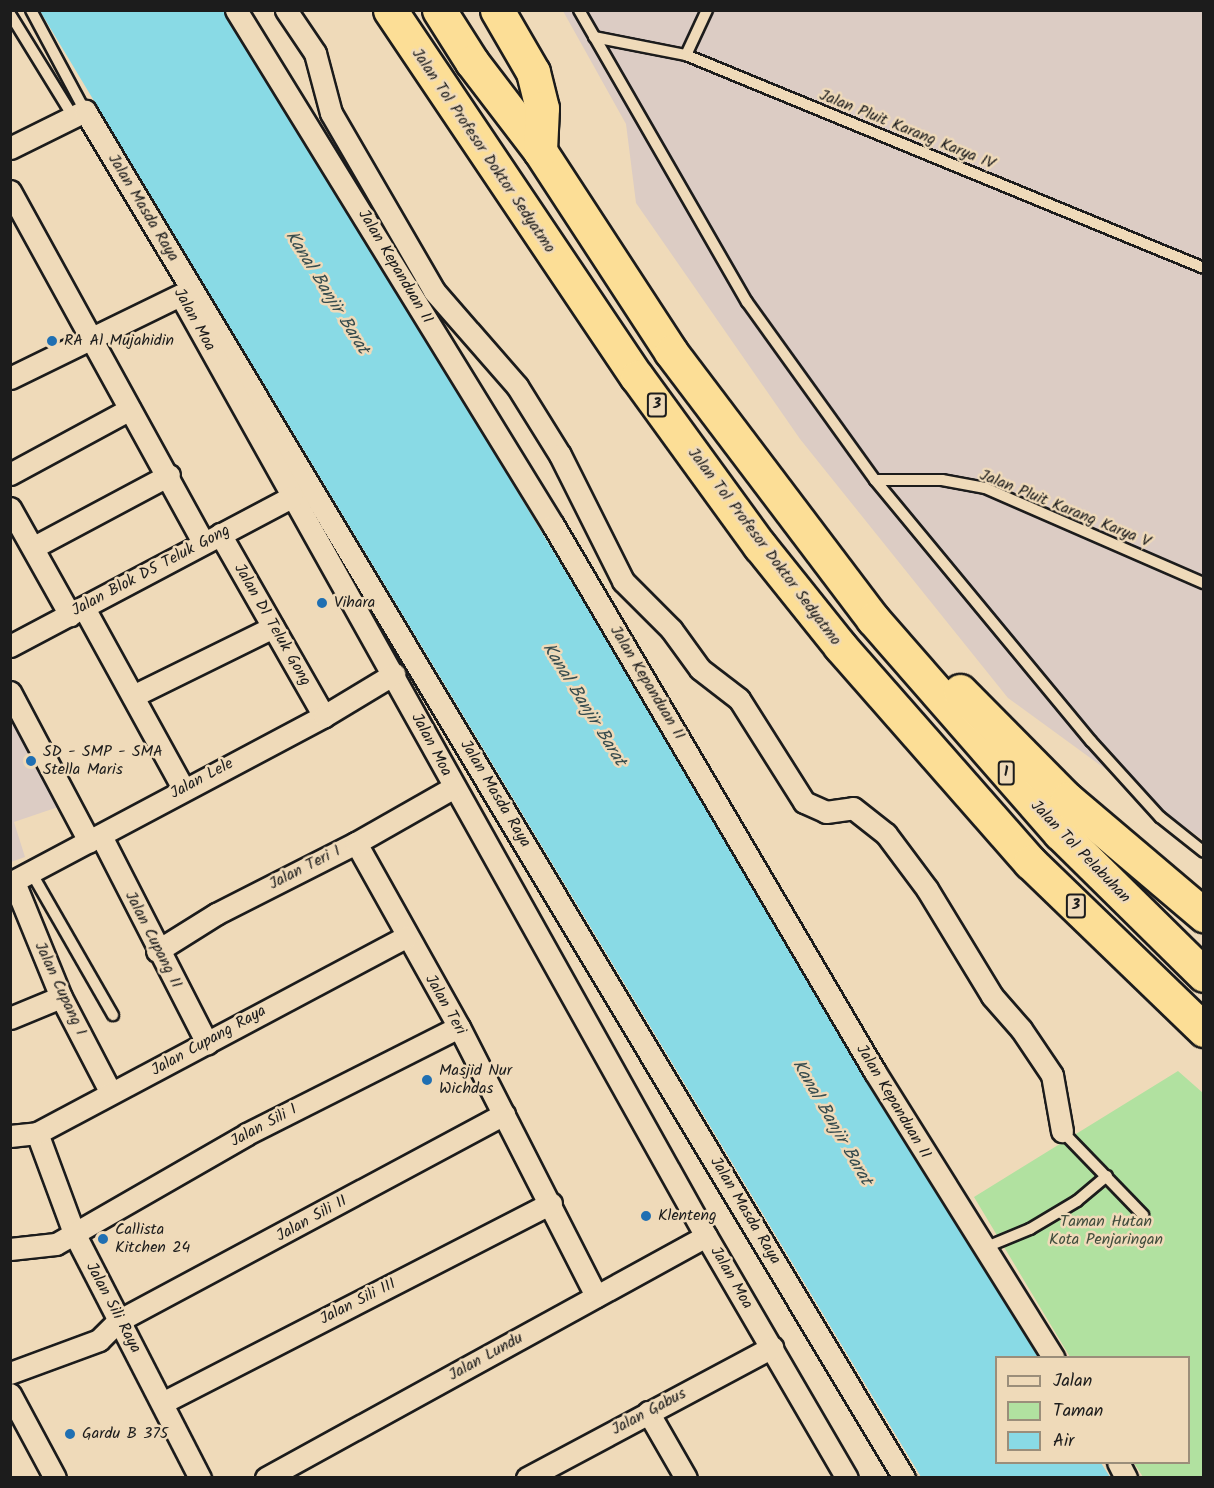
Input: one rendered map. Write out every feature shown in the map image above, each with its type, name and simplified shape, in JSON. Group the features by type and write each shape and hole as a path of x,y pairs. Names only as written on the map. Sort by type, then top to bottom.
{"highway":[{"name":"Jalan Tol Profesor Doktor Sedyatmo","path":"390,10 637,376 760,546 840,646 1022,854 1203,1030"},
{"path":"439,10 472,62 540,151 671,352 826,556 887,608 928,657 1067,799 1203,915"},
{"path":"496,10 533,72 542,108 540,151"},
{"name":"Jalan Tol Pelabuhan","path":"826,556 873,620 984,750 1060,833 1203,975"}],"street":[{"name":"Jalan Kepanduan II","path":"236,10 559,534 874,1072 1052,1356"},
{"name":"Jalan Kepanduan II","path":"286,10 315,53 331,113 434,291 517,386 560,456 623,581 671,629 700,669 739,699 804,802 826,812 853,808 886,834 927,889 992,996 1021,1029 1052,1075 1062,1131"},
{"path":"10,148 80,115"},
{"name":"Jalan Moa","path":"80,115 706,1236 847,1478"},
{"name":"Jalan Masda Raya","path":"80,115 904,1478"},
{"name":"Jalan D1 Teluk Gong","path":"10,191 169,475 273,627 324,716"},
{"path":"10,378 90,336 180,295"},
{"path":"10,474 130,409"},
{"path":"34,547 169,475"},
{"name":"Jalan Blok D5 Teluk Gong","path":"10,646 292,497"},
{"path":"10,508 133,696 183,788"},
{"path":"133,696 273,627"},
{"name":"Jalan Lele","path":"18,879 183,788 324,716 394,674"},
{"name":"Jalan Cupang II","path":"13,702 95,838 207,1043"},
{"name":"Jalan Teri I","path":"157,951 216,914 356,843 454,787"},
{"name":"Jalan Teri","path":"356,843 406,937 459,1027 552,1203 596,1296"},
{"name":"Jalan Cupang I","path":"18,879 61,997 111,1094"},
{"name":"Jalan Cupang Raya","path":"10,1136 37,1133 406,937"},
{"path":"10,1018 61,997"},
{"name":"Jalan Sili I","path":"10,1249 56,1244 247,1134 459,1027"},
{"name":"Jalan Sili II","path":"10,1373 99,1340 118,1321 504,1114"},
{"name":"Jalan Sili Raya","path":"37,1133 74,1233 118,1321 164,1402 200,1478"},
{"name":"Jalan Sili III","path":"164,1402 552,1203"},
{"name":"Jalan Lundu","path":"266,1478 706,1236"},
{"name":"Jalan Gabus","path":"527,1478 772,1347"},
{"path":"10,1394 55,1478"},
{"path":"648,1412 686,1478"},
{"path":"1119,1464 1126,1478"}],"lane":[{"name":"Jalan Moa","path":"31,10 80,115"},
{"path":"579,10 747,302 875,480 1090,741 1160,817 1203,852"},
{"path":"686,55 707,10"},
{"name":"Jalan Moa","path":"10,14 15,30 80,115"},
{"name":"Jalan Pluit Karang Karya IV","path":"594,37 686,55 1203,268"},
{"name":"Jalan Pluit Karang Karya V","path":"875,480 942,480 985,488 1203,583"},
{"path":"18,879 113,1015"},
{"path":"1062,1131 1143,1215"},
{"path":"984,1248 1030,1229 1077,1201 1107,1176"}],"shaded area":[{"path":"563,11 1203,11 1203,840 1008,698 800,439 636,203 626,124"},
{"name":"SD - SMP - SMA Stella Maris","path":"34,710 67,804 14,822 25,857 11,862 10,718"}],"green space":[{"name":"Taman Hutan Kota Penjaringan","path":"1178,1071 1203,1093 1203,1477 1143,1477 1135,1464 1190,1464 1190,1356 1069,1356 974,1197"}],"water":[{"name":"Kanal Banjir Barat","path":"40,11 228,11 1037,1356 995,1356 995,1464 1102,1464 1110,1477 921,1477"}],"place":[{"name":"RA Al Mujahidin","path":"52,341"},
{"name":"Vihara","path":"322,603"},
{"name":"SD - SMP - SMA Stella Maris","path":"31,761"},
{"name":"Masjid Nur Wichdas","path":"427,1080"},
{"name":"Klenteng","path":"646,1216"},
{"name":"Callista Kitchen 24","path":"103,1239"},
{"name":"Gardu B 375","path":"70,1434"}]}
